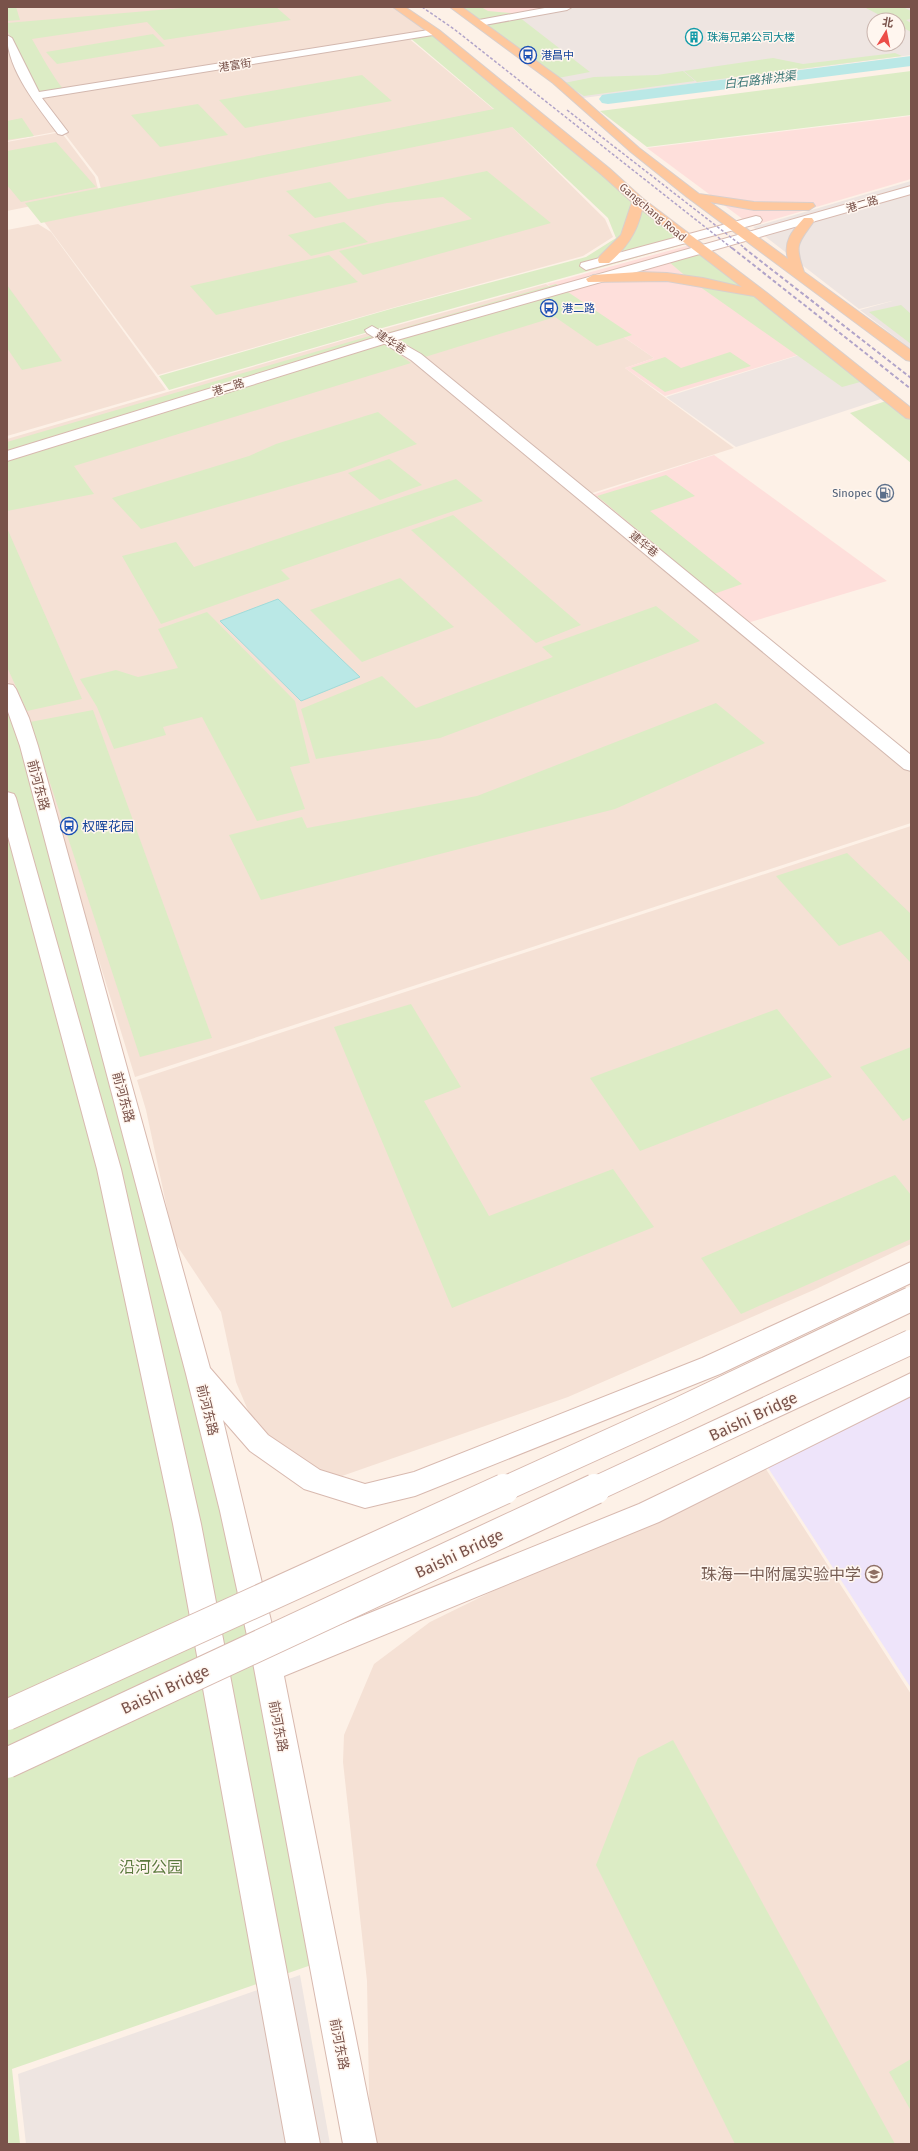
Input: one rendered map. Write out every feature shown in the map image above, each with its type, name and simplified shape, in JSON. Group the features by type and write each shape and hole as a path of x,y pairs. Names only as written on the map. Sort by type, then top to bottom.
{"main road":[{"name":"Gangchang Road","path":"398,7 435,32 606,172 638,202 762,296 911,415"},
{"path":"455,7 557,81 635,150 691,194 735,225 911,357"},
{"path":"691,194 716,200 754,206 809,206"},
{"path":"604,260 621,246 631,231 638,202"},
{"path":"798,272 792,254 792,243 800,229 808,221"},
{"path":"593,279 641,276 673,277 716,284 762,296"}],"street":[{"path":"479,23 567,7"},
{"name":"港富街","path":"35,96 435,32"},
{"path":"7,38 35,96 62,132"},
{"name":"港二路","path":"9,449 182,401 385,339 593,279 701,251 911,190"},
{"path":"574,269 824,201"},
{"name":"港二路","path":"9,449 372,330 493,294"},
{"name":"建华巷","path":"372,330 416,357 911,765"},
{"name":"前河东路","path":"7,689 20,718 29,746 199,1374 233,1511 268,1668 360,2144"},
{"path":"7,798 114,1192 196,1570 303,2144"},
{"path":"199,1374 260,1443 313,1480 365,1496 415,1484 711,1366 911,1272"},
{"path":"7,1715 678,1410 911,1299"},
{"name":"Baishi Bridge","path":"7,1763 911,1342"},
{"path":"268,1668 649,1513 911,1384"}],"shaded area":[{"path":"7,7 397,7 433,32 407,37 498,113 605,219 613,237 583,256 392,308 158,375 33,207 101,189 98,177 36,96 7,35"},
{"path":"456,7 565,7 480,23"},
{"path":"569,7 911,7 911,55 583,98 481,23"},
{"path":"7,41 33,97 60,131 7,141"},
{"path":"911,116 911,179 752,226 647,148"},
{"path":"61,132 95,177 98,189 71,198 7,211 7,142"},
{"path":"911,181 911,349 860,310 896,300 859,309 753,227"},
{"path":"38,224 51,232 166,390 7,436 7,230"},
{"path":"690,245 824,347 665,396 625,368 654,358 547,284"},
{"path":"546,284 654,358 625,368 734,448 586,495 418,357 380,330"},
{"name":"权晖花园","path":"375,331 414,358 911,767 911,823 135,1077 23,715 7,679 7,439"},
{"path":"825,347 887,397 736,447 666,397"},
{"path":"714,455 887,581 744,624 589,496"},
{"path":"911,826 911,1244 816,1289 568,1397 322,1483 261,1441 236,1382 221,1312 174,1241 146,1110 137,1080"},
{"name":"珠海一中附属实验中学","path":"911,1386 911,1688 763,1460"},
{"path":"760,1460 911,1694 911,2144 370,2144 367,1981 343,1762 344,1735 374,1664 430,1622"},
{"path":"300,1975 330,2144 26,2144 18,2074"}],"green space":[{"path":"7,7 16,7 20,20 7,21"},
{"path":"194,7 276,7 291,20 164,40 147,22 32,39 64,90 38,94 7,30 7,23"},
{"path":"458,7 481,7 488,11 521,14 480,22"},
{"path":"864,7 903,7 911,11 911,19 906,20 906,12 874,12"},
{"path":"519,17 590,72 558,78 483,24"},
{"path":"906,20 911,23 911,32 906,29"},
{"path":"434,33 689,243 375,330 169,390 159,376 394,308 586,257 616,238 608,218 512,127 41,223 25,203 494,109 409,37"},
{"path":"153,34 165,46 57,64 46,52"},
{"path":"895,53 902,56 697,82 684,71 773,58 803,64"},
{"path":"683,71 695,81 584,96 564,83 594,77 657,75"},
{"path":"911,71 911,115 647,147 600,111"},
{"path":"362,75 392,101 245,128 219,100"},
{"path":"198,104 228,135 160,147 131,115"},
{"path":"22,118 34,136 7,140 7,121"},
{"path":"56,142 96,187 21,202 7,185 7,151"},
{"path":"487,171 551,223 363,275 339,251 472,219 443,197 387,203 315,218 286,191 330,182 348,199"},
{"path":"344,222 368,242 311,256 288,235"},
{"path":"694,249 864,381 842,387 689,279 662,256"},
{"path":"329,255 358,282 216,315 190,286"},
{"path":"556,284 632,335 597,346 555,317 425,357 389,332"},
{"path":"7,285 62,361 22,370 7,348"},
{"path":"901,305 911,314 911,344 869,312"},
{"path":"373,335 411,363 74,466 94,494 7,511 7,442"},
{"path":"730,352 751,366 665,392 631,368 665,357 681,368"},
{"path":"886,401 911,420 911,463 850,413"},
{"path":"378,412 417,444 344,471 141,529 112,498 249,456 276,444"},
{"path":"389,459 422,485 380,500 348,473"},
{"path":"666,475 695,496 650,511 742,584 714,594 597,496"},
{"path":"456,479 483,501 281,570 290,579 161,624 122,556 176,542 194,567"},
{"path":"453,515 581,625 536,643 411,530"},
{"path":"7,528 82,699 27,711 7,667"},
{"path":"400,578 454,627 362,662 310,610"},
{"path":"656,606 700,641 440,738 316,759 301,709 382,676 416,708 553,657 542,647"},
{"path":"207,612 295,701 310,763 290,767 305,809 257,821 202,717 163,727 166,735 114,749 97,707 80,679 116,670 138,677 178,668 158,629"},
{"name":"沿河公园","path":"7,700 137,1112 317,1963 12,2069 20,2144 7,2144"},
{"path":"716,703 765,743 615,809 261,900 229,835 302,817 307,828 477,796"},
{"path":"93,710 212,1038 140,1057 30,722"},
{"path":"847,853 911,914 911,963 881,931 839,946 776,876"},
{"path":"411,1004 461,1087 424,1101 489,1216 613,1169 654,1227 452,1308 334,1027"},
{"path":"777,1009 832,1077 640,1151 590,1078"},
{"path":"911,1047 911,1117 903,1121 860,1067"},
{"path":"895,1175 911,1195 911,1239 741,1314 701,1258"},
{"path":"673,1740 895,2144 735,2144 596,1865 638,1758"},
{"path":"911,2059 911,2111 889,2072"}],"water":[{"path":"278,599 360,677 301,701 220,621"}],"waterway":[{"name":"白石路排洪渠","path":"608,99 911,61"}],"railway":[{"path":"422,7 454,29 733,249"},
{"path":"567,110 746,249"},
{"path":"732,248 911,389"},
{"path":"744,248 911,378"}],"place":[{"name":"珠海兄弟公司大楼","path":"694,37"},
{"name":"港昌中","path":"528,55"},
{"name":"港二路","path":"549,308"},
{"name":"Sinopec","path":"885,493"},
{"name":"权晖花园","path":"69,826"},
{"name":"珠海一中附属实验中学","path":"874,1574"}]}
